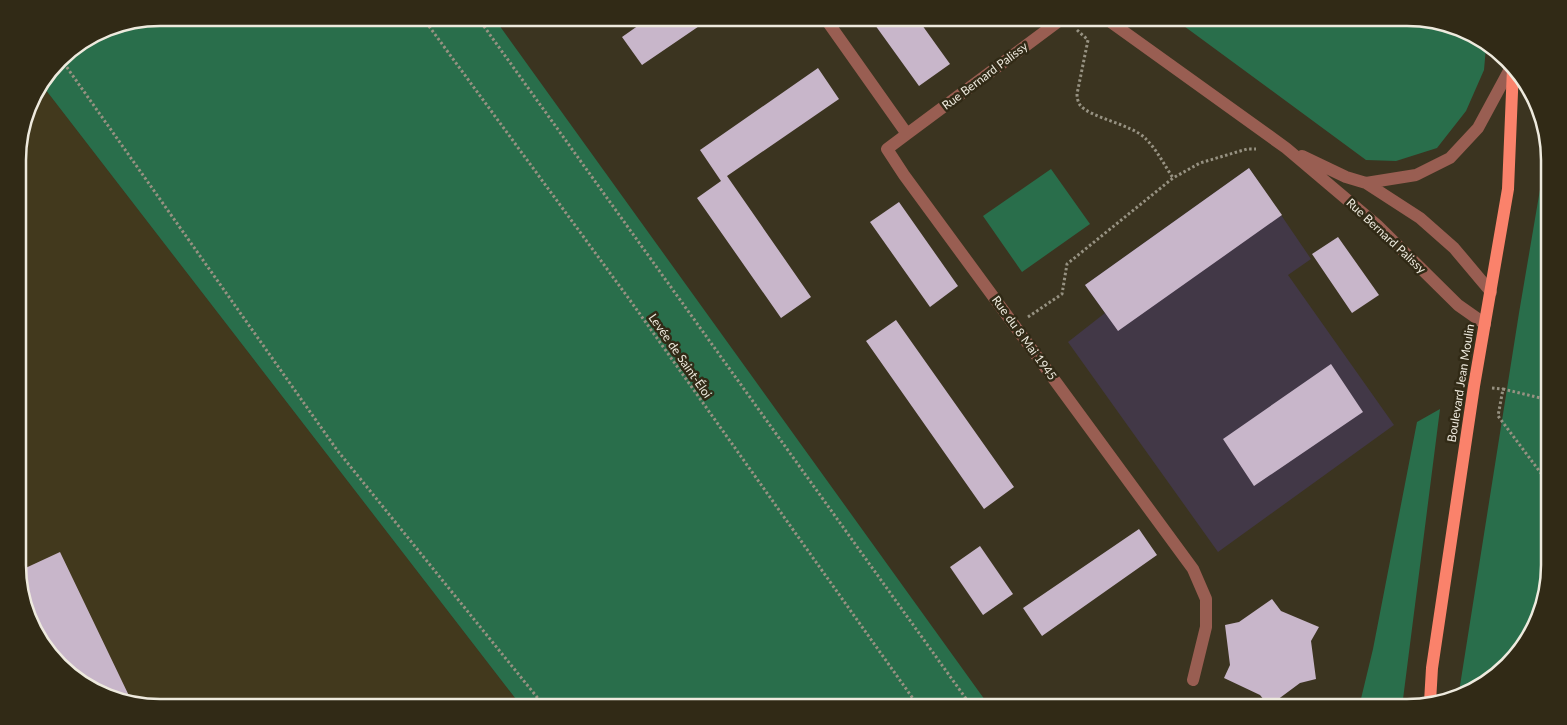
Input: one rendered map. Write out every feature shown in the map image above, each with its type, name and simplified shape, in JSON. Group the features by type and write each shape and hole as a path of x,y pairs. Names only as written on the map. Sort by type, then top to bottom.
{"main road":[{"name":"Boulevard Jean Moulin","path":"1431,696 1434,658 1485,324 1508,189 1512,78"}],"street":[{"path":"831,26 907,134"},
{"name":"Rue Bernard Palissy","path":"907,134 1052,26"},
{"name":"Rue Bernard Palissy","path":"1116,26 1286,148 1377,225 1458,305 1485,324"},
{"name":"Rue Bernard Palissy","path":"1366,183 1416,175 1450,158 1478,128 1508,74"},
{"name":"Rue du 8 Mai 1945","path":"907,134 887,149 904,175 1016,325 1193,569 1206,598 1206,627 1193,680"},
{"name":"Rue Bernard Palissy","path":"1286,148 1346,177 1366,183 1420,218 1454,248 1490,292"}],"path":[{"path":"1072,26 1088,40 1077,94 1081,106 1089,112 1117,122 1146,138 1173,178"},
{"name":"Levée de Saint-Éloi","path":"430,27 632,303 913,698"},
{"path":"484,27 966,698"},
{"path":"66,66 337,450 538,699"},
{"path":"1016,325 1062,294 1067,264 1173,178 1200,163 1247,149 1286,148"},
{"path":"1541,398 1503,390 1498,416 1541,473"}],"shaded area":[{"path":"46,90 516,699 152,698 135,696 109,689 79,671 54,646 36,616 27,582 26,564 27,143 36,109"},
{"path":"1249,168 1311,259 1288,275 1394,425 1218,552 1068,342 1105,313 1085,285"}],"green space":[{"path":"1184,26 1406,26 1449,33 1474,44 1486,52 1484,70 1466,111 1437,148 1396,161 1366,160"},
{"path":"152,27 500,27 984,698 516,699 46,90 60,72 86,49 118,33"},
{"path":"1051,169 1090,224 1022,272 983,216"},
{"path":"1541,184 1541,564 1538,590 1531,616 1513,646 1495,665 1481,676 1460,688"},
{"path":"1440,409 1403,698 1361,698 1373,649 1417,422"}],"building":[{"path":"876,26 923,26 950,64 919,86"},
{"path":"637,27 698,27 642,65 622,37"},
{"path":"818,68 839,99 727,176 811,297 781,318 697,198 721,181 700,150"},
{"path":"1249,168 1282,215 1118,331 1085,285"},
{"path":"899,202 958,286 930,307 870,222"},
{"path":"1338,237 1379,295 1352,313 1312,254"},
{"path":"896,320 1014,487 984,509 866,341"},
{"path":"1331,364 1363,412 1254,486 1223,439"},
{"path":"1139,529 1157,555 1042,636 1023,608"},
{"path":"980,546 1013,594 983,615 950,567"},
{"path":"60,552 128,695 109,689 94,681 79,671 54,646 36,616 27,582 26,568"},
{"path":"1272,599 1281,611 1319,627 1311,641 1316,679 1300,683 1280,698 1263,698 1260,695 1224,678 1230,665 1225,625 1239,622"}]}
